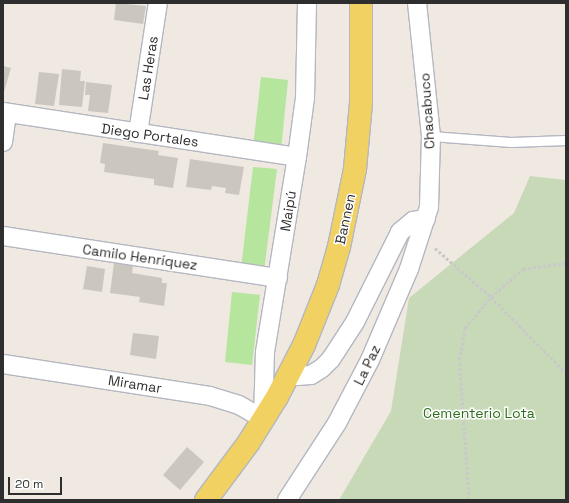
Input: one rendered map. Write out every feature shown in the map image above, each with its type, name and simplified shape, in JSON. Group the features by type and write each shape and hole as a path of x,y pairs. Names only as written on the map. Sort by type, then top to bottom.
{"main road":[{"name":"Bannen","path":"263,419 290,374 317,315 328,285 339,247 355,169 360,116 361,3"},
{"path":"206,500 232,468 263,419"}],"street":[{"name":"Las Heras","path":"138,133 158,3"},
{"name":"Maipú","path":"263,419 265,352 278,278 305,98 307,3"},
{"name":"Chacabuco","path":"417,3 431,136 429,207 423,227"},
{"name":"Diego Portales","path":"5,113 297,157"},
{"path":"3,142 5,113"},
{"path":"290,374 297,376 311,375 322,368 331,359 355,322 400,232 413,221 423,227"},
{"name":"La Paz","path":"287,500 337,423 354,392 410,269 423,227"},
{"name":"Camilo Henríquez","path":"3,236 278,278"},
{"name":"Miramar","path":"3,364 210,396 239,406 263,419"}],"lane":[{"path":"431,136 511,142 566,140"}],"path":[{"path":"423,227 566,373"},
{"path":"469,500 459,360 465,328 491,297 523,269 566,263"}],"green space":[{"path":"261,77 288,80 281,150 253,147"},
{"path":"253,167 277,169 264,271 241,268"},
{"name":"Cementerio Lota","path":"530,176 566,180 566,500 339,500 391,411 409,298 514,213"},
{"path":"232,292 260,295 252,365 225,362"}],"building":[{"path":"116,3 146,6 143,24 114,20"},
{"path":"3,66 11,68 3,95"},
{"path":"62,69 81,71 80,81 85,81 82,107 59,105"},
{"path":"39,72 59,74 54,106 35,104"},
{"path":"86,82 112,85 108,113 88,111 90,95 85,95"},
{"path":"103,143 159,151 158,155 178,158 173,188 154,185 154,179 104,172 105,164 100,163"},
{"path":"190,159 244,167 239,195 225,193 226,188 212,186 211,190 186,187"},
{"path":"114,263 133,266 132,273 162,278 162,283 167,283 164,306 139,302 140,297 110,293"},
{"path":"87,266 105,269 102,292 83,289"},
{"path":"133,333 159,336 156,359 130,355"},
{"path":"187,447 204,462 180,490 163,475"}]}
